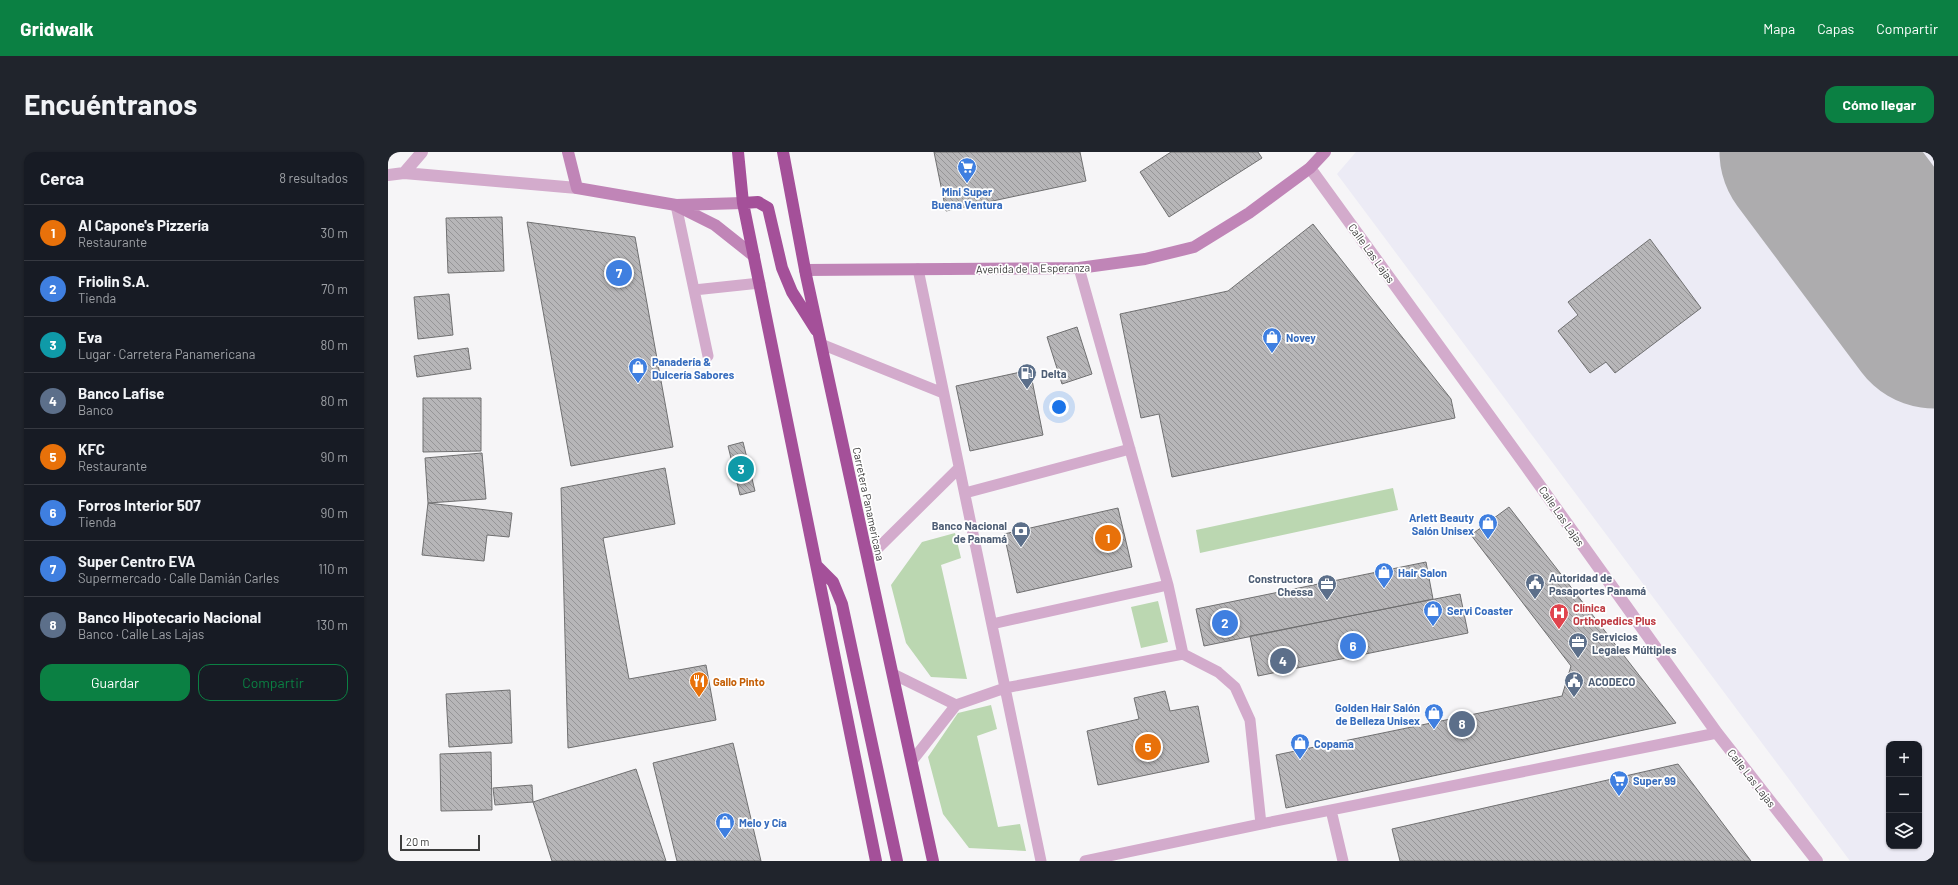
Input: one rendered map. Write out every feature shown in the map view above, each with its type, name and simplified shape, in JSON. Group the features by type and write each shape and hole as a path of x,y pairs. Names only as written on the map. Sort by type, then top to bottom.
{"highway":[{"path":"738,152 743,203 876,861"},
{"name":"Carretera Panamericana","path":"783,152 805,270 933,861"},
{"path":"743,203 758,202 768,208 782,268 799,304 820,340"},
{"path":"817,566 833,582 842,604 897,861"}],"street":[{"path":"404,173 422,152"},
{"path":"568,152 577,188"},
{"name":"Avenida de la Esperanza","path":"805,270 1079,268 1145,259 1194,247 1249,213 1310,168 1325,152"},
{"name":"Calle Las Lajas","path":"1310,168 1717,733 1817,861"},
{"path":"388,175 404,173 577,188 676,205 743,203"},
{"path":"676,205 715,225 754,256"}],"lane":[{"path":"676,205 708,356"},
{"path":"1079,268 1168,585 1183,654"},
{"path":"918,269 1042,861"},
{"path":"694,290 760,283"},
{"path":"820,340 943,393"},
{"path":"964,493 1130,449"},
{"path":"868,558 959,468"},
{"path":"992,624 1168,585"},
{"path":"912,761 956,705 1005,688 1183,654 1218,672 1235,687 1250,720 1260,824"},
{"path":"893,674 956,705"},
{"path":"1085,861 1260,824 1717,733"},
{"path":"1331,810 1343,861"}],"shaded area":[{"path":"1356,152 1934,152 1934,861 1850,861 1337,174"}],"green space":[{"path":"1393,488 1398,510 1200,553 1196,530"},
{"path":"955,533 961,558 941,565 967,679 931,677 906,643 891,585 922,542"},
{"path":"1158,601 1168,642 1141,648 1131,607"},
{"path":"991,705 997,729 977,736 998,827 1020,824 1026,851 969,848 943,814 928,757 958,713"}],"building":[{"path":"934,152 1080,152 1086,181 946,211"},
{"path":"1171,152 1258,152 1262,158 1169,217 1140,172"},
{"path":"502,217 504,271 448,273 446,218"},
{"path":"527,222 635,237 673,447 571,466"},
{"name":"Novey","path":"1313,224 1451,399 1455,418 1172,477 1159,414 1141,418 1120,314 1228,291"},
{"path":"1650,239 1701,308 1615,373 1606,362 1590,373 1558,331 1578,315 1568,302"},
{"path":"449,294 453,335 418,339 414,297"},
{"path":"1077,327 1092,374 1062,384 1047,337"},
{"path":"468,348 471,369 417,377 414,356"},
{"path":"1030,370 1043,435 970,451 956,386"},
{"path":"423,398 481,398 481,451 423,452"},
{"path":"743,442 755,491 740,495 728,446"},
{"path":"482,453 486,499 428,503 425,458"},
{"path":"665,468 675,524 603,538 629,679 706,665 716,720 568,748 561,488"},
{"path":"428,503 512,513 509,537 487,535 484,561 422,555"},
{"path":"1509,507 1676,723 1286,808 1276,755 1562,696 1571,666 1471,535"},
{"path":"1118,508 1132,567 1017,593 1004,534"},
{"path":"1426,562 1433,599 1204,646 1196,609"},
{"path":"1460,594 1468,633 1258,676 1250,636"},
{"path":"510,690 512,743 449,747 446,694"},
{"path":"1165,691 1170,711 1198,706 1209,762 1098,785 1087,731 1139,719 1134,698"},
{"path":"733,743 761,861 677,861 653,763"},
{"path":"491,752 492,810 441,811 440,754"},
{"name":"Super 99","path":"1678,764 1751,861 1400,861 1392,829"},
{"path":"636,769 666,861 552,861 533,802"},
{"path":"532,785 533,802 495,805 493,788"}],"runway":[{"path":"1810,152 1934,318"}],"place":[{"name":"Mini Super Buena Ventura","path":"967,184"},
{"name":"Super Centro EVA","path":"619,273"},
{"name":"Novey","path":"1272,354"},
{"name":"Panadería & Dulcería Sabores","path":"638,384"},
{"name":"Delta","path":"1027,390"},
{"name":"Eva","path":"741,469"},
{"name":"Al Capone's Pizzería","path":"1108,538"},
{"name":"Arlett Beauty Salón Unisex","path":"1488,540"},
{"name":"Banco Nacional de Panamá","path":"1021,548"},
{"name":"Hair Salon","path":"1384,589"},
{"name":"Autoridad de Pasaportes Panamá","path":"1535,600"},
{"name":"Constructora Chessa","path":"1327,601"},
{"name":"Friolin S.A.","path":"1225,623"},
{"name":"Servi Coaster","path":"1433,627"},
{"name":"Clínica Orthopedics Plus","path":"1559,630"},
{"name":"Forros Interior 507","path":"1353,646"},
{"name":"Servicios Legales Múltiples","path":"1578,659"},
{"name":"Banco Lafise","path":"1283,661"},
{"name":"Gallo Pinto","path":"699,698"},
{"name":"ACODECO","path":"1574,698"},
{"name":"Banco Hipotecario Nacional","path":"1462,724"},
{"name":"Golden Hair Salón de Belleza Unisex","path":"1434,730"},
{"name":"KFC","path":"1148,747"},
{"name":"Copama","path":"1300,760"},
{"name":"Super 99","path":"1619,797"},
{"name":"Melo y Cía","path":"725,839"}]}
